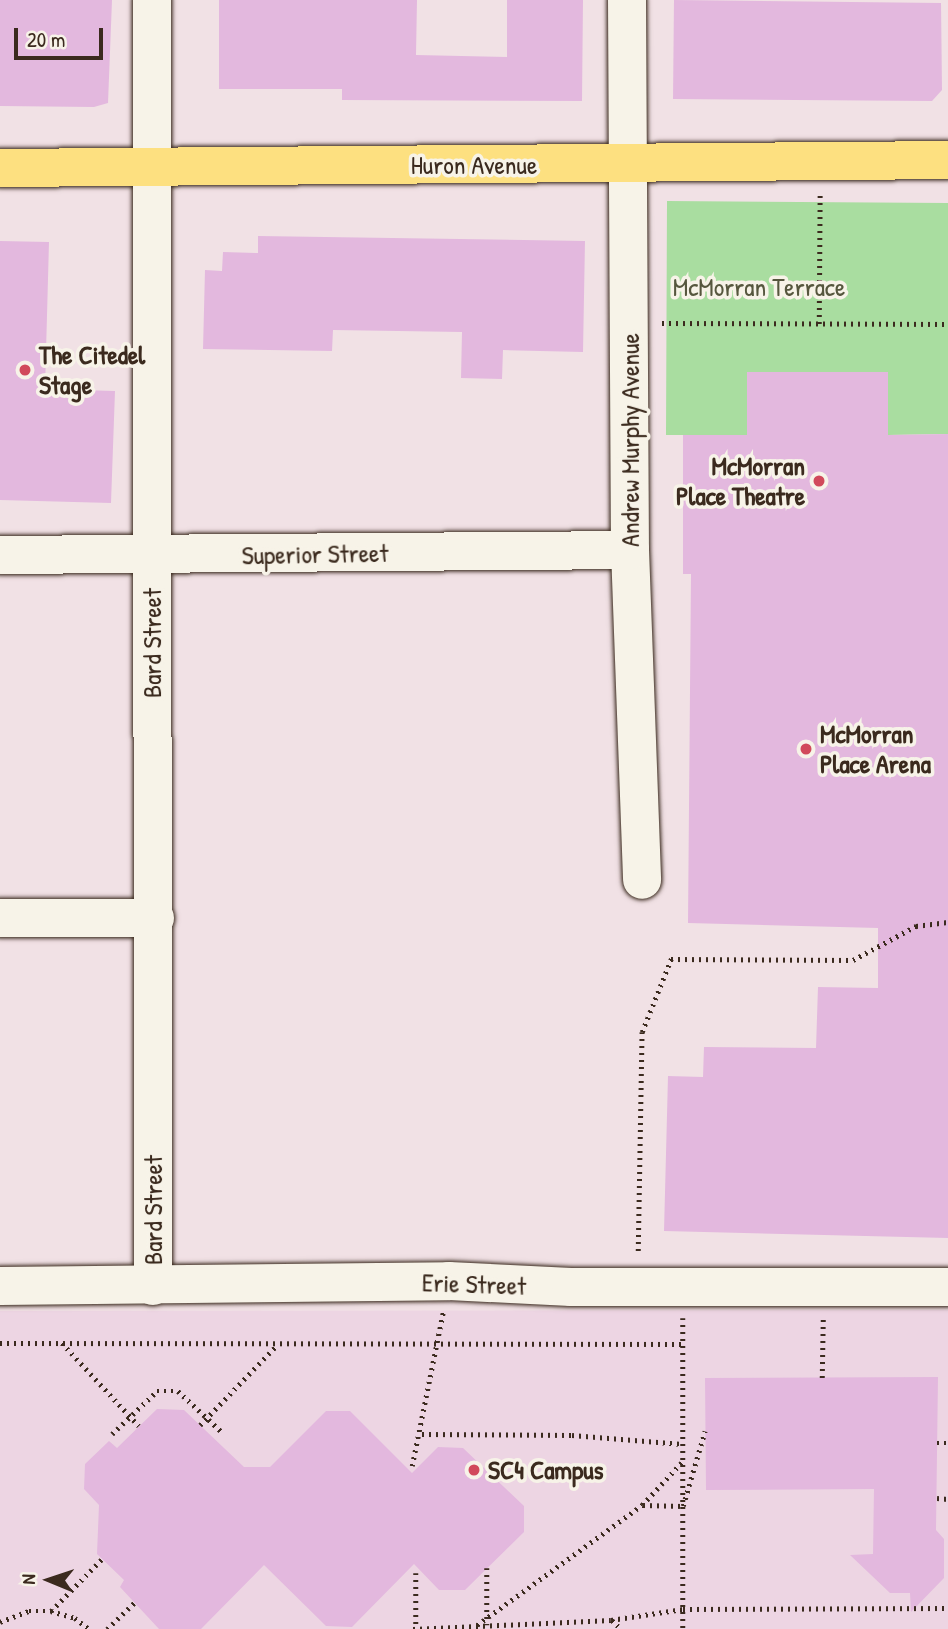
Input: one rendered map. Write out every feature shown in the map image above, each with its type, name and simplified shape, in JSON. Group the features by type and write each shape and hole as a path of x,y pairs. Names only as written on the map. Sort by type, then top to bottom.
{"main road":[{"name":"Huron Avenue","path":"0,168 948,160"}],"street":[{"name":"Bard Street","path":"152,0 155,918 153,1286"},
{"name":"Andrew Murphy Avenue","path":"627,0 630,550 642,880"},
{"name":"Superior Street","path":"0,555 630,550"},
{"path":"0,918 155,918"},
{"name":"Erie Street","path":"0,1286 449,1281 571,1287 948,1287"}],"path":[{"path":"819,324 820,160"},
{"path":"629,323 948,324"},
{"path":"638,1251 642,1032 671,959 853,960 916,926 948,922"},
{"path":"412,1466 422,1434 449,1281"},
{"path":"683,1286 683,1629"},
{"path":"822,1286 822,1378"},
{"path":"0,1343 683,1344"},
{"path":"62,1343 139,1426"},
{"path":"200,1425 278,1344"},
{"path":"112,1434 157,1391 178,1391 222,1432"},
{"path":"683,1506 705,1430"},
{"path":"422,1434 572,1435 683,1444"},
{"path":"937,1443 948,1443"},
{"path":"477,1625 642,1505 683,1460"},
{"path":"937,1498 948,1499"},
{"path":"642,1505 683,1506"},
{"path":"51,1611 102,1559"},
{"path":"487,1568 487,1625"},
{"path":"416,1573 415,1628 611,1620 683,1609 948,1608"},
{"path":"107,1629 135,1602"},
{"path":"0,1622 29,1611 51,1611 75,1618 89,1629"},
{"path":"611,1620 621,1629"}],"shaded area":[{"name":"SC4 Campus","path":"948,1310 948,1629 0,1629 0,1311"}],"green space":[{"name":"McMorran Terrace","path":"667,201 948,203 948,434 888,435 888,373 747,435 666,435"}],"building":[{"path":"0,0 112,0 108,103 94,107 0,106"},
{"path":"219,0 417,0 416,55 507,57 507,0 583,0 582,101 342,100 342,89 219,89"},
{"path":"674,0 941,3 942,90 932,101 673,99"},
{"path":"258,236 585,241 583,352 503,350 502,379 461,378 462,332 333,330 332,351 203,349 205,270 222,271 223,252 258,253"},
{"path":"0,241 49,242 45,389 115,391 111,503 0,500"},
{"path":"747,372 888,372 888,435 948,434 948,1238 664,1231 668,1076 703,1077 704,1047 816,1048 818,987 878,988 878,928 688,923 691,574 683,574 683,435 747,435"},
{"path":"938,1377 936,1530 944,1539 944,1578 911,1612 910,1593 890,1593 850,1555 873,1554 874,1489 706,1490 705,1378"},
{"path":"157,1409 184,1410 244,1467 270,1467 326,1411 350,1411 412,1473 438,1447 463,1448 524,1506 524,1532 465,1590 439,1590 414,1564 352,1627 326,1626 264,1565 201,1629 159,1629 120,1587 124,1580 97,1554 99,1505 84,1489 85,1464 109,1441 117,1448"}],"place":[{"name":"The Citedel Stage","path":"25,370"},
{"name":"McMorran Place Theatre","path":"819,481"},
{"name":"McMorran Place Arena","path":"806,749"},
{"name":"SC4 Campus","path":"474,1470"}]}
